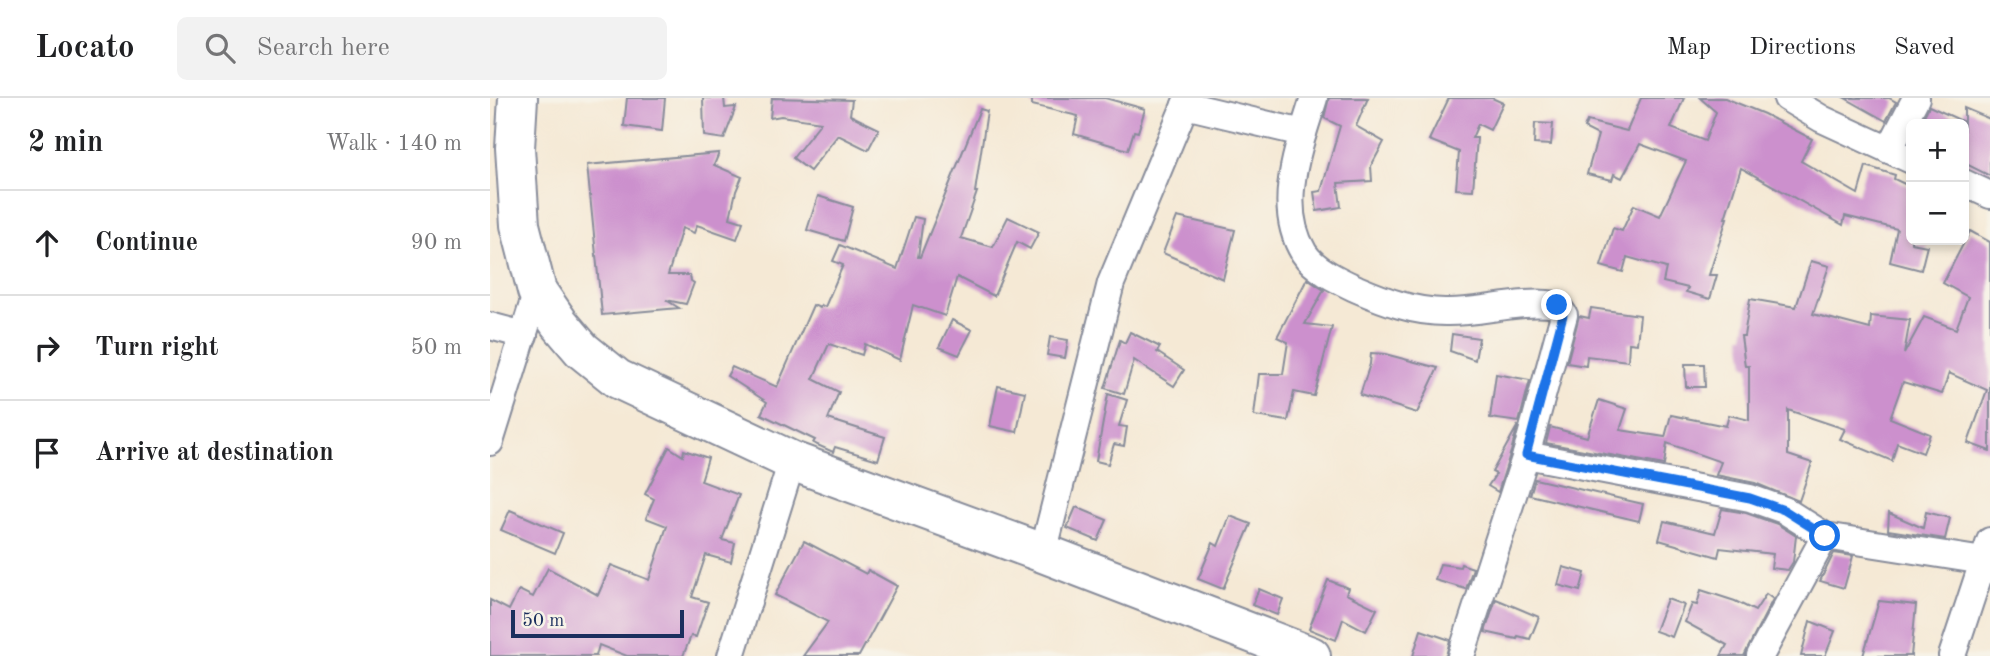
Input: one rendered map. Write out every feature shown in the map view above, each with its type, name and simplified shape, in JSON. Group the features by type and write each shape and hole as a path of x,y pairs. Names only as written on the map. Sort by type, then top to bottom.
{"street":[{"path":"518,98 515,148 520,225 537,291 582,350 618,379 792,461 1043,553 1311,656"},
{"path":"1314,98 1289,195 1293,226 1305,255 1332,277 1381,299 1423,311 1448,313 1538,302 1557,305 1563,315 1526,455 1461,656"},
{"path":"1787,98 1822,119 1900,155 1916,98"},
{"path":"1043,553 1111,283 1187,102 1303,133"},
{"path":"1969,185 1990,195"},
{"path":"490,442 537,291"},
{"path":"490,326 524,335"},
{"path":"1526,455 1750,498 1784,510 1825,536 1988,555 1979,612 1952,656"},
{"path":"731,656 792,461"},
{"path":"1760,656 1825,536"}],"building":[{"path":"627,98 665,98 662,131 624,126"},
{"path":"703,98 724,98 725,108 736,107 724,139 704,136"},
{"path":"772,98 852,100 850,115 879,129 868,150 838,135 810,171 793,158 821,122 781,116 770,118"},
{"path":"1032,98 1105,98 1145,109 1138,132 1134,131 1128,150 1074,134 1078,116 1032,105"},
{"path":"1329,98 1368,98 1356,126 1384,142 1371,166 1372,181 1338,183 1341,207 1317,211 1314,192 1321,191 1340,126 1324,118"},
{"path":"1449,98 1492,98 1503,103 1490,130 1478,124 1472,138 1477,138 1473,190 1456,189 1459,152 1429,140"},
{"path":"1641,98 1684,98 1671,128 1705,141 1716,112 1700,98 1725,98 1764,114 1812,139 1801,161 1858,194 1866,166 1895,175 1894,179 1906,185 1906,245 1927,246 1921,270 1890,262 1897,229 1845,216 1843,225 1741,168 1709,275 1717,275 1710,299 1686,292 1688,288 1663,282 1666,268 1627,257 1623,272 1601,266 1613,228 1622,231 1634,205 1660,216 1686,161 1640,144 1622,178 1614,174 1612,180 1587,174 1598,135 1584,128 1587,121 1627,131"},
{"path":"1845,98 1889,98 1896,102 1886,121"},
{"path":"1929,106 1957,119 1922,119"},
{"path":"1964,108 1990,119 1990,176 1969,166 1969,119 1964,119"},
{"path":"980,109 987,111 977,192 961,238 993,247 1008,217 1039,232 1030,249 1017,242 994,296 957,277 945,316 913,305 900,360 865,344 862,355 829,344 813,379 839,392 828,419 885,437 878,460 835,447 833,452 813,443 815,440 761,414 767,402 727,376 732,367 777,387 813,305 825,307 843,265 833,261 840,245 897,269 914,217 923,219 920,257"},
{"path":"1535,123 1553,124 1551,145 1534,144"},
{"path":"719,153 714,165 742,177 730,218 743,222 737,239 697,225 694,233 682,228 668,275 690,275 694,283 686,304 666,300 679,308 602,315 587,165"},
{"path":"818,196 853,207 844,241 807,230"},
{"path":"1177,217 1235,230 1223,279 1163,253"},
{"path":"1970,231 1990,242 1990,451 1968,443 1987,390 1949,373 1942,394 1903,382 1890,418 1930,434 1923,453 1897,443 1892,461 1840,439 1845,429 1788,410 1788,455 1812,463 1799,501 1755,483 1716,475 1721,462 1667,443 1664,465 1546,443 1550,427 1587,437 1599,400 1627,409 1620,430 1665,437 1671,415 1726,426 1729,415 1749,420 1749,366 1745,366 1741,336 1744,336 1750,299 1796,307 1811,261 1829,266 1813,314 1870,329 1871,316 1910,320 1904,354 1924,317 1956,329 1968,297 1943,283 1963,245 1969,245"},
{"path":"1307,279 1324,290 1305,324 1332,327 1314,396 1294,392 1288,421 1254,416 1259,374 1283,374 1288,342 1277,337"},
{"path":"1591,308 1640,315 1637,344 1629,343 1628,361 1587,356 1586,366 1567,363 1579,316 1589,318"},
{"path":"952,320 972,330 959,355 939,347"},
{"path":"1130,332 1160,347 1157,352 1184,370 1174,386 1134,360 1124,394 1105,388 1120,340 1125,343"},
{"path":"1452,334 1479,338 1475,360 1450,351"},
{"path":"1050,337 1068,340 1065,358 1047,355"},
{"path":"1371,353 1438,368 1417,413 1360,395"},
{"path":"1685,364 1704,364 1705,387 1686,387"},
{"path":"1496,374 1530,380 1519,422 1490,418"},
{"path":"998,386 1025,392 1017,432 990,426"},
{"path":"1108,394 1127,400 1119,426 1127,427 1124,446 1114,444 1108,464 1096,461"},
{"path":"1518,425 1498,492 1488,486 1496,474 1492,472"},
{"path":"669,447 683,456 684,450 708,458 701,481 739,495 722,540 735,543 731,562 706,555 692,597 708,602 696,637 691,636 683,656 627,656 599,645 596,656 490,656 490,600 509,610 519,590 533,597 548,568 598,595 611,565 649,580 667,526 646,518 654,499 645,494"},
{"path":"1535,479 1643,504 1639,521 1530,495"},
{"path":"1076,507 1107,520 1098,541 1067,528"},
{"path":"1722,509 1746,513 1777,524 1796,536 1793,562 1788,570 1771,568 1773,554 1720,548 1718,557 1659,540 1664,521 1715,533"},
{"path":"510,510 563,533 555,553 501,530"},
{"path":"1926,512 1950,518 1945,539 1888,530 1889,513 1923,528"},
{"path":"1230,516 1251,524 1223,589 1198,579 1213,543 1218,546"},
{"path":"804,541 866,574 868,570 897,586 859,656 803,656 828,622 775,595"},
{"path":"1834,553 1853,556 1844,588 1820,581"},
{"path":"1440,564 1460,567 1461,564 1473,568 1466,589 1435,580"},
{"path":"1563,567 1585,573 1580,591 1558,585"},
{"path":"1328,580 1348,588 1346,594 1377,609 1366,631 1343,619 1336,640 1309,629"},
{"path":"1259,589 1283,599 1277,615 1252,605"},
{"path":"1701,590 1755,611 1766,594 1773,599 1744,656 1721,656 1727,645 1685,622 1692,604 1697,605"},
{"path":"1496,599 1539,617 1530,639 1485,632"},
{"path":"1667,599 1684,605 1672,637 1655,631"},
{"path":"1879,601 1916,605 1911,656 1863,656"},
{"path":"1810,621 1835,631 1825,656 1801,656"},
{"path":"1421,630 1450,640 1446,656 1413,656"}],"route":[{"path":"1557,305 1563,315 1526,455 1750,498 1784,510 1825,536"}]}
